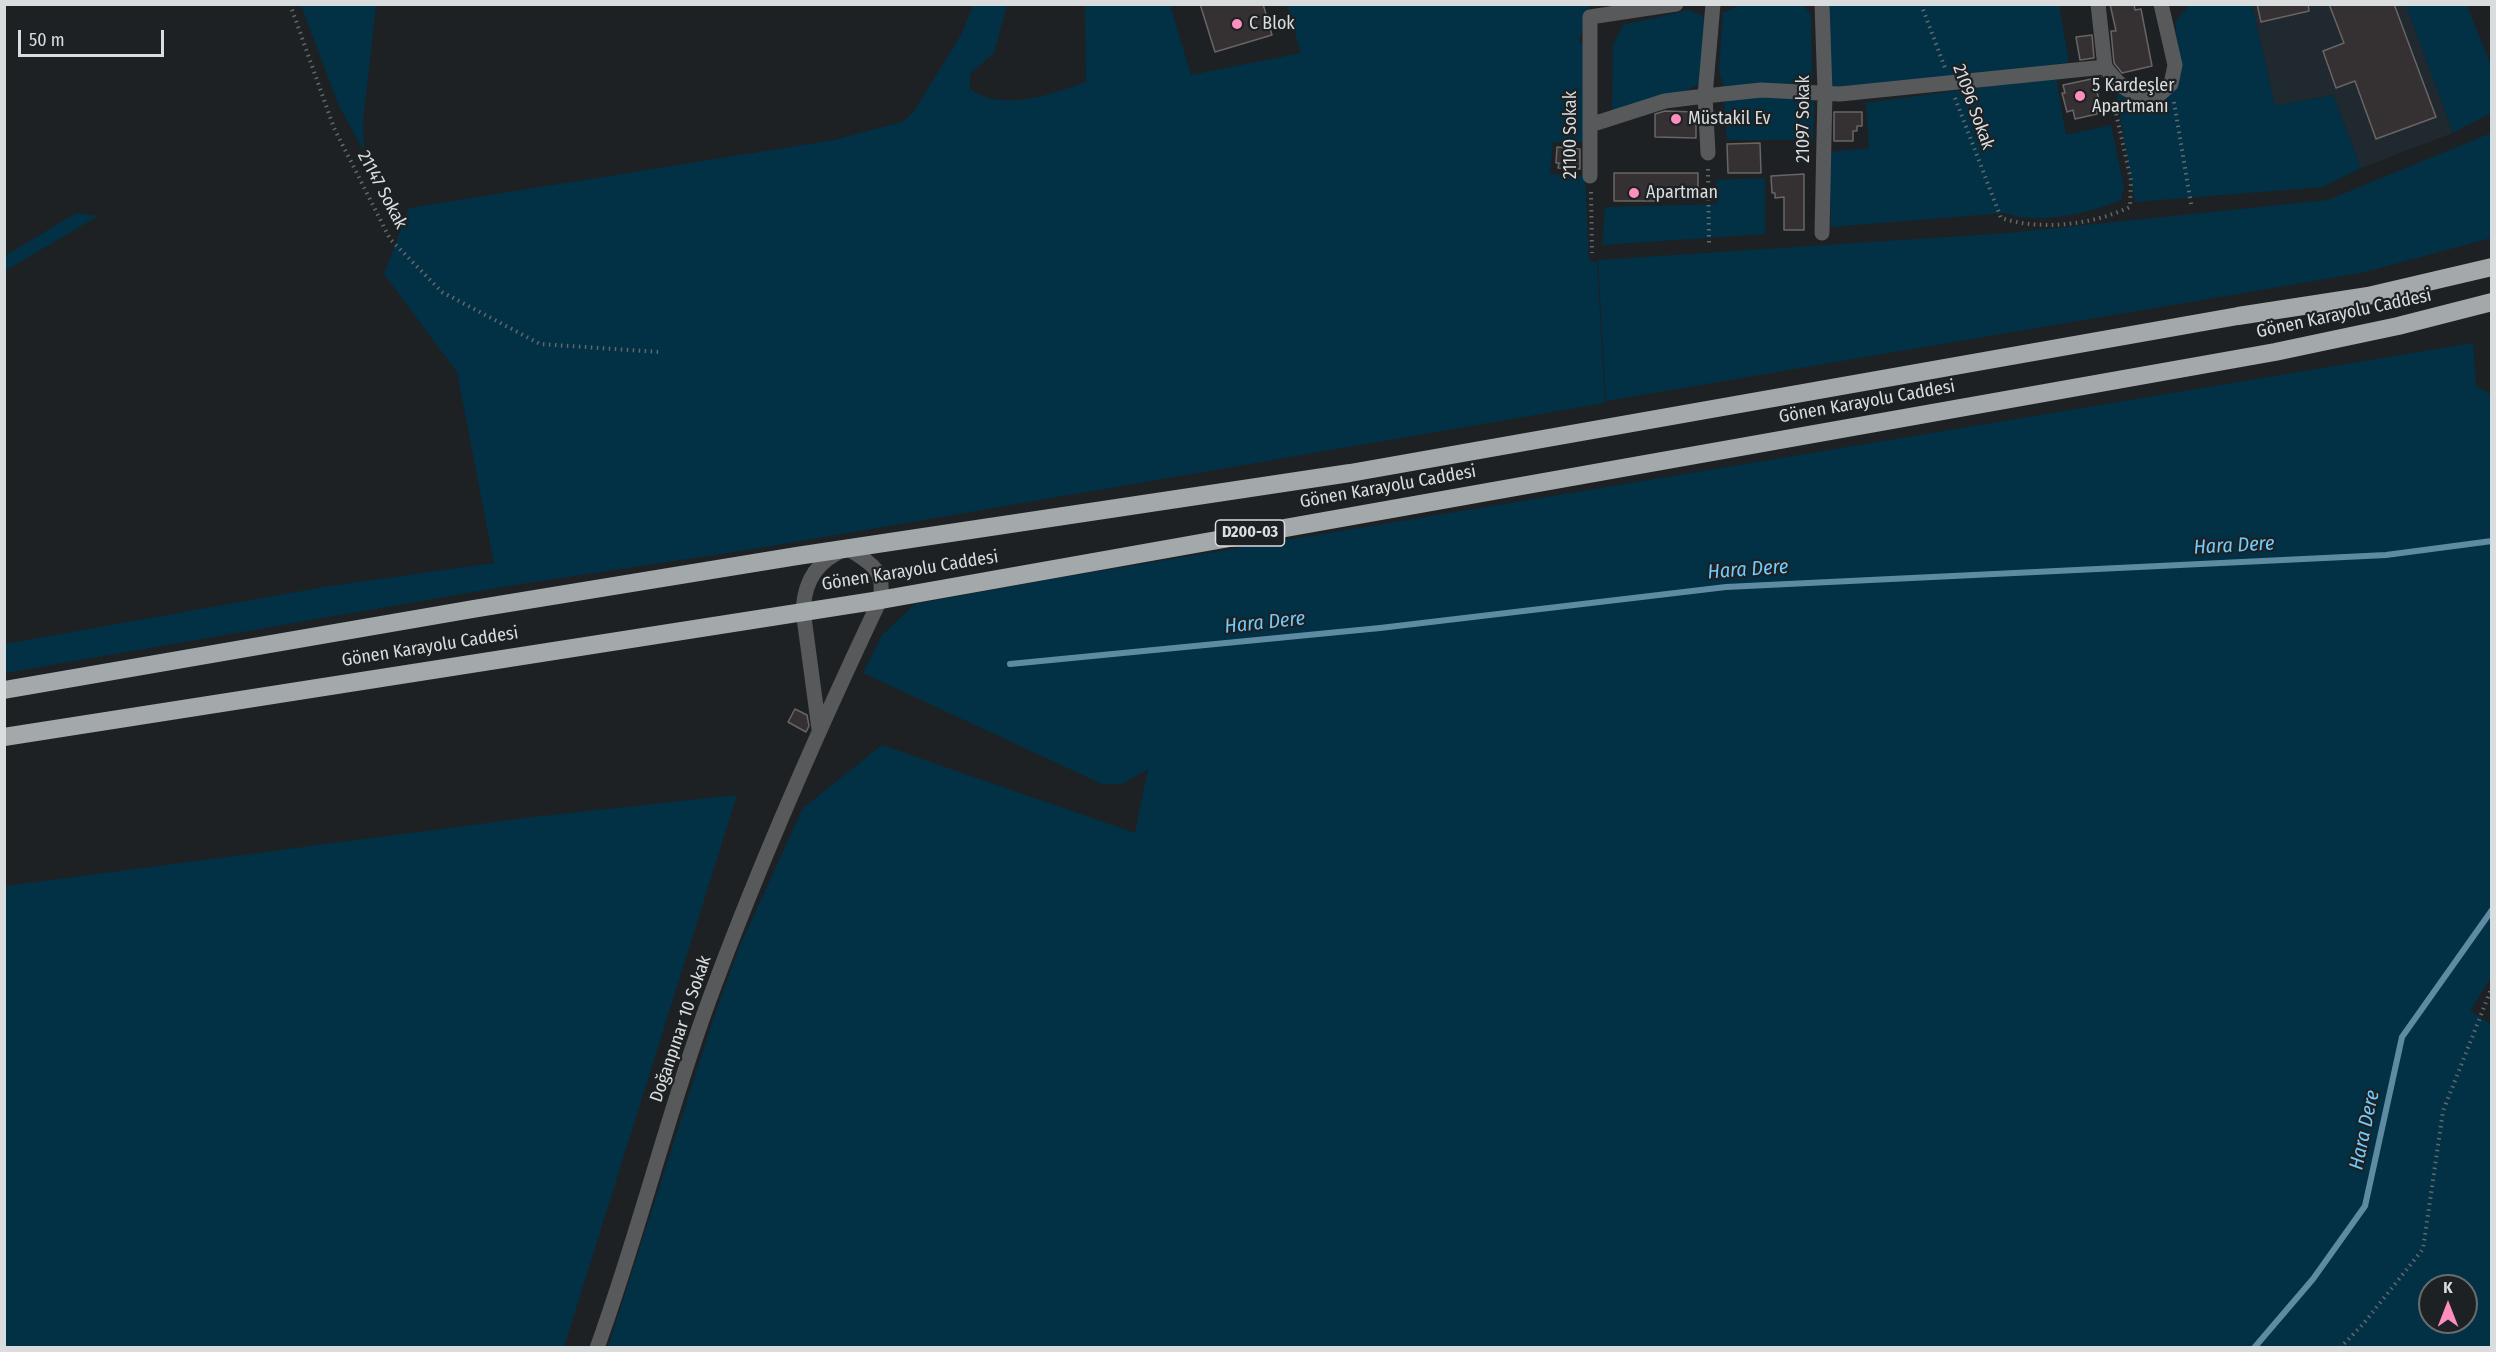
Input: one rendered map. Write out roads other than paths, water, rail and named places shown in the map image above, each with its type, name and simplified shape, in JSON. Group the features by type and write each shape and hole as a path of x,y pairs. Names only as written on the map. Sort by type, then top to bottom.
{"highway":[{"name":"Gönen Karayolu Caddesi","path":"4,690 473,609 847,548 1350,473 2203,322 2368,296 2492,267"},
{"name":"Gönen Karayolu Caddesi","path":"4,736 803,610 880,600 2275,352 2398,326 2492,302"}],"street":[{"name":"21100 Sokak","path":"1590,176 1590,17 1676,4"},
{"path":"1708,153 1706,96 1713,4"},
{"name":"21097 Sokak","path":"1822,4 1825,92 1822,233"},
{"path":"2098,4 2105,67 2121,87 2130,93 2160,94 2171,84 2175,65 2161,4"},
{"path":"1590,125 1665,101 1706,96 1761,90 1840,94 2105,67"},
{"path":"819,729 803,610 804,594 812,573 824,562 847,548 870,563 879,573 883,587 880,600"},
{"name":"Doğanpınar 10 Sokak","path":"597,1347 703,1017 730,945 819,729 880,600"}],"waterway":[{"name":"Hara Dere","path":"1010,664 1380,628 1726,587 2386,555 2492,541"},
{"name":"Hara Dere","path":"2254,1348 2313,1279 2365,1206 2402,1037 2492,910"}],"place":[{"name":"C Blok","path":"1237,24"},
{"name":"5 Kardeşler Apartmanı","path":"2080,96"},
{"name":"Müstakil Ev","path":"1676,119"},
{"name":"Apartman","path":"1634,193"}]}
